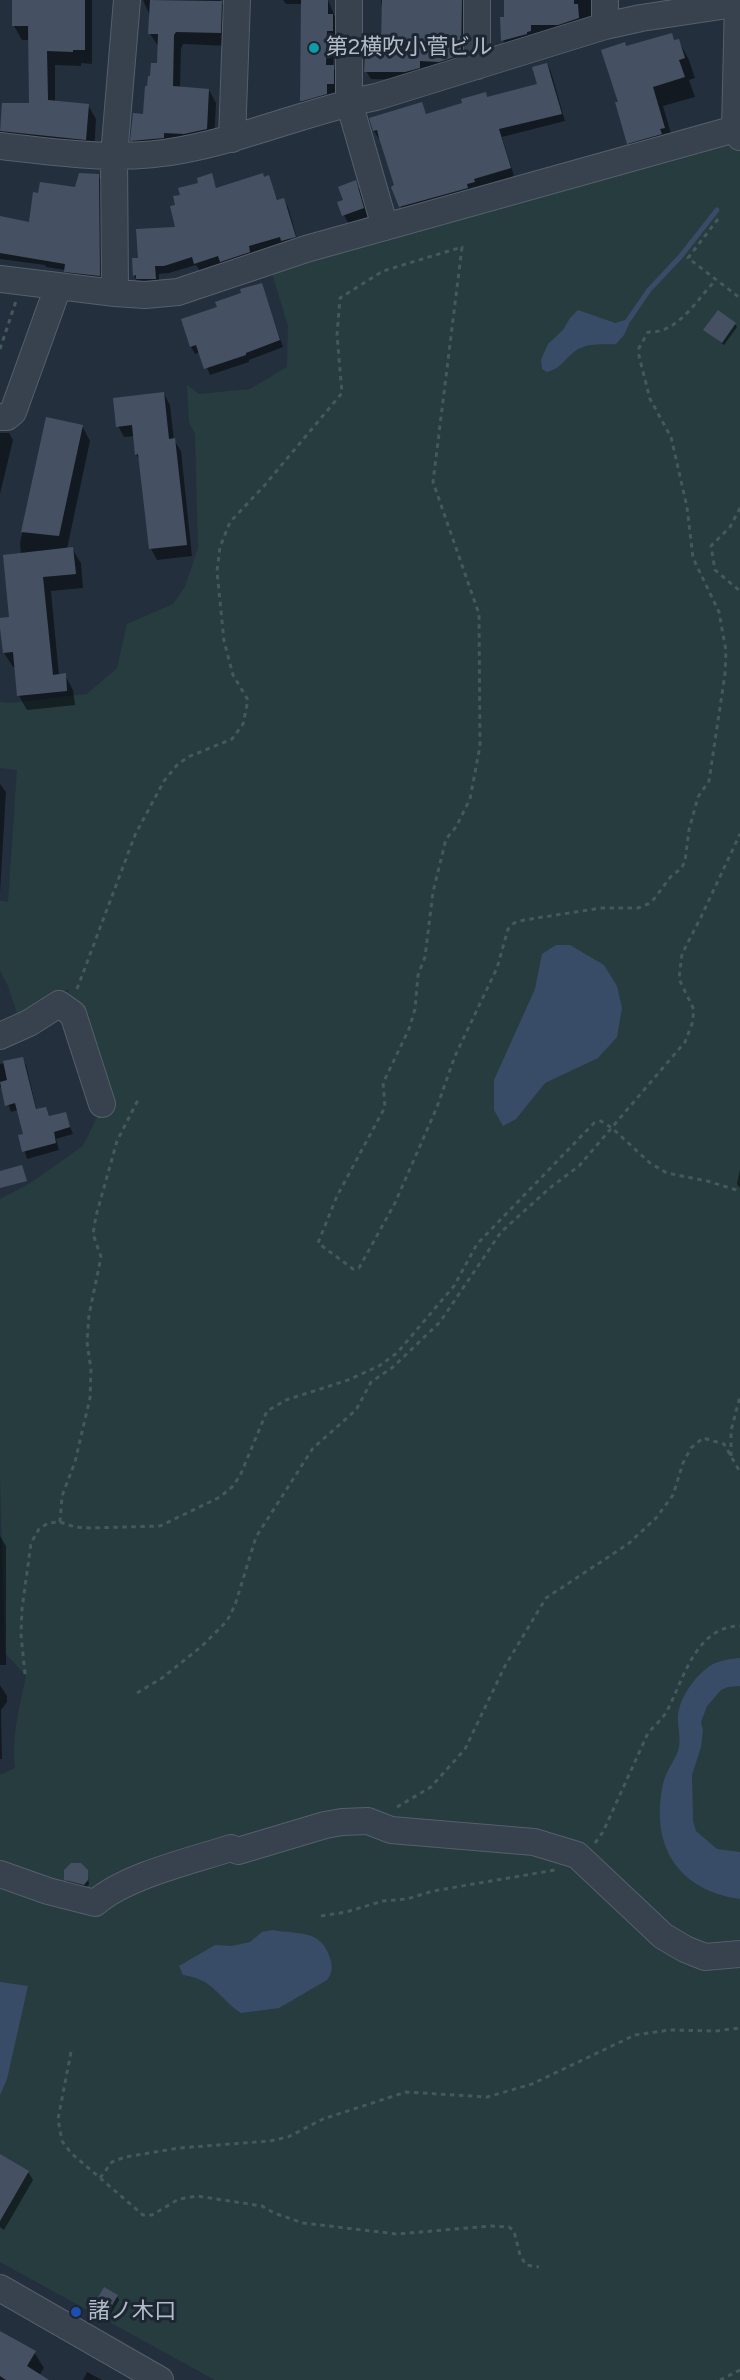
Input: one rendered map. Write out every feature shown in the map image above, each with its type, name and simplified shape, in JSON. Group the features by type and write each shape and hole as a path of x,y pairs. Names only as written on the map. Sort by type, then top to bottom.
{"street":[{"path":"116,293 114,156 127,0"},
{"path":"232,139 237,0"},
{"path":"349,0 350,102 386,226"},
{"path":"477,0 477,66"},
{"path":"605,0 605,26"},
{"path":"0,147 65,154 114,156 141,156 181,151 232,139 350,102 376,97 605,26 739,2 737,133 386,226 306,249 177,292 145,295 11,281"},
{"path":"0,417 7,417 12,412 58,287"},
{"path":"0,1036 29,1023 59,1004 73,1014 102,1104"},
{"path":"0,1874 48,1891 94,1903 108,1892 231,1848 238,1851 325,1825 368,1821 391,1830 534,1842 577,1855 663,1936 705,1957 740,1954"},
{"path":"0,2288 160,2380"}],"path":[{"path":"718,219 688,258 740,298"},
{"path":"69,1011 135,835 164,781 177,765 188,757 232,739 243,724 248,700 233,675 224,641 217,571 220,547 230,522 264,486 342,393 337,335 340,298 383,271 462,247 433,482 479,614 480,746 470,799 456,827 446,839 433,892 425,957 418,975 415,1009 409,1029 383,1083 385,1107 337,1196 318,1243 353,1269 359,1268 395,1203 455,1056 497,968 508,929 514,923 524,920 601,908 638,908 654,899 672,875 681,869 685,861 689,830 698,797 709,781 725,674 726,651 719,612 693,558 687,507 671,437 650,399 639,348 648,332 659,333 684,315 698,303 715,281"},
{"path":"0,349 11,281"},
{"path":"740,508 730,527 711,546 715,570 740,591"},
{"path":"137,1694 162,1678 202,1646 227,1621 235,1605 256,1537 313,1448 356,1410 371,1382 393,1367 440,1322 501,1232 551,1187 579,1166 685,1042 692,1024 694,1010 679,979 682,954 740,834"},
{"path":"60,1522 62,1496 75,1462 90,1398 92,1370 87,1342 89,1315 101,1257 93,1234 96,1216 117,1141 139,1098"},
{"path":"25,1674 21,1618 31,1543 39,1530 48,1523 60,1522 75,1527 91,1528 160,1526 220,1497 240,1476 267,1411 286,1400 348,1380 379,1366 397,1353 454,1286 477,1244 582,1132 594,1123 601,1121 612,1128 650,1163 667,1173 707,1181 740,1191"},
{"path":"731,1456 731,1431 740,1396"},
{"path":"368,1821 419,1795 444,1774 465,1749 505,1666 546,1598 628,1544 656,1518 673,1495 683,1463 698,1441 703,1438 724,1444 740,1472"},
{"path":"321,1916 433,1891 552,1872 577,1855 594,1843 603,1832 648,1733 659,1724 668,1709 694,1654 711,1637 729,1627 740,1626"},
{"path":"100,2178 112,2162 125,2157 179,2148 270,2141 288,2137 323,2119 406,2092 487,2097 532,2084 635,2035 670,2030 715,2031 740,2028"},
{"path":"71,2052 58,2119 62,2141 71,2153 143,2215 152,2215 179,2199 197,2196 255,2204 303,2223 397,2234 491,2226 509,2227 514,2231 520,2255 526,2265 539,2267"},
{"path":"720,2380 740,2370"}],"green space":[{"path":"734,141 740,151 740,2380 215,2380 0,2262 0,1775 15,1768 15,1733 26,1676 5,1653 0,1477 0,1199 29,1184 83,1146 100,1111 68,989 20,1022 0,970 0,901 8,902 17,770 0,768 0,702 10,703 87,694 117,668 127,624 173,604 185,587 198,548 195,434 189,422 187,385 199,394 250,389 287,367 288,326 271,270"}],"water":[{"path":"578,310 615,323 625,320 629,324 624,335 616,344 594,345 579,349 559,366 547,372 542,369 541,360 548,344 563,330"},
{"path":"556,945 570,945 604,965 617,986 622,1008 617,1037 598,1058 545,1083 516,1119 503,1126 494,1110 494,1080 535,989 542,954"},
{"path":"740,1658 740,1686 721,1690 707,1706 701,1722 703,1730 701,1747 692,1775 693,1821 696,1831 717,1849 740,1852 740,1899 718,1894 700,1886 685,1875 673,1861 665,1845 660,1806 664,1779 679,1747 678,1715 684,1696 696,1678 709,1666"},
{"path":"272,1930 307,1935 321,1942 332,1964 327,1980 279,2008 241,2013 209,1985 183,1975 179,1966 215,1945 232,1946 250,1942 262,1932"},
{"path":"0,1982 28,1986 7,2079 0,2095"}],"building":[{"path":"12,0 85,0 85,50 47,51 48,100 89,104 86,140 0,131 2,103 29,103 28,26 12,26"},
{"path":"150,0 222,1 221,33 176,32 174,35 173,86 209,89 207,129 184,134 164,133 164,138 130,141 133,113 143,114 145,86 150,76 151,63 157,63 158,34 148,34"},
{"name":"第2横吹小菅ビル","path":"301,0 328,0 328,14 333,14 333,31 327,31 326,65 334,65 334,84 327,84 327,94 303,101 300,101"},
{"path":"382,0 462,0 461,55 439,62 420,61 420,68 405,72 364,72 366,43 381,44"},
{"path":"504,0 574,0 574,4 578,4 579,18 558,25 531,25 531,31 527,34 501,41 500,17 504,17"},
{"path":"672,33 674,40 679,39 685,58 679,60 685,77 653,87 665,128 660,129 662,134 627,144 615,102 618,102 601,50 625,42 626,46"},
{"path":"547,63 562,114 499,129 511,168 474,179 475,182 467,184 468,188 399,207 391,187 394,185 377,130 373,131 369,118 422,102 426,114 462,103 461,99 486,92 487,97 537,84 532,67"},
{"path":"79,173 99,174 100,276 64,272 65,264 0,253 0,216 29,222 33,192 38,193 40,182 75,187"},
{"path":"212,173 216,188 263,173 264,177 269,175 277,200 284,198 296,237 281,241 280,237 249,246 250,252 220,262 218,256 194,264 192,257 164,266 155,266 156,279 136,279 136,275 133,276 132,258 138,258 136,229 175,227 170,206 175,205 173,196 180,195 178,188 198,183 197,178"},
{"path":"356,180 364,208 342,216 337,202 343,200 338,187"},
{"path":"262,283 280,340 246,353 246,355 204,369 196,345 190,347 181,319 217,307 215,302 241,293 240,289"},
{"path":"718,310 736,323 722,343 703,330"},
{"path":"164,392 169,439 175,438 187,545 149,549 138,454 135,455 132,425 116,427 113,398"},
{"path":"46,417 83,425 59,536 21,532"},
{"path":"73,547 76,574 43,577 53,675 66,673 67,691 17,696 13,652 3,653 0,628 0,618 9,617 3,555"},
{"path":"23,1057 36,1109 46,1107 49,1116 66,1112 70,1127 54,1132 56,1143 22,1152 18,1135 23,1134 15,1103 5,1106 0,1082 7,1080 3,1061"},
{"path":"22,1165 27,1181 0,1188 0,1171"},
{"path":"71,1863 81,1863 88,1870 88,1880 84,1885 64,1880 64,1870"},
{"path":"0,2154 29,2171 0,2221"},
{"path":"104,2287 118,2295 106,2316 92,2308"},
{"path":"0,2331 36,2351 27,2366 49,2380 6,2380 0,2376"}],"waterway":[{"path":"627,322 649,290 680,257 717,210"}],"place":[{"name":"第2横吹小菅ビル","path":"314,48"},
{"name":"諸ノ木口","path":"76,2312"}]}
